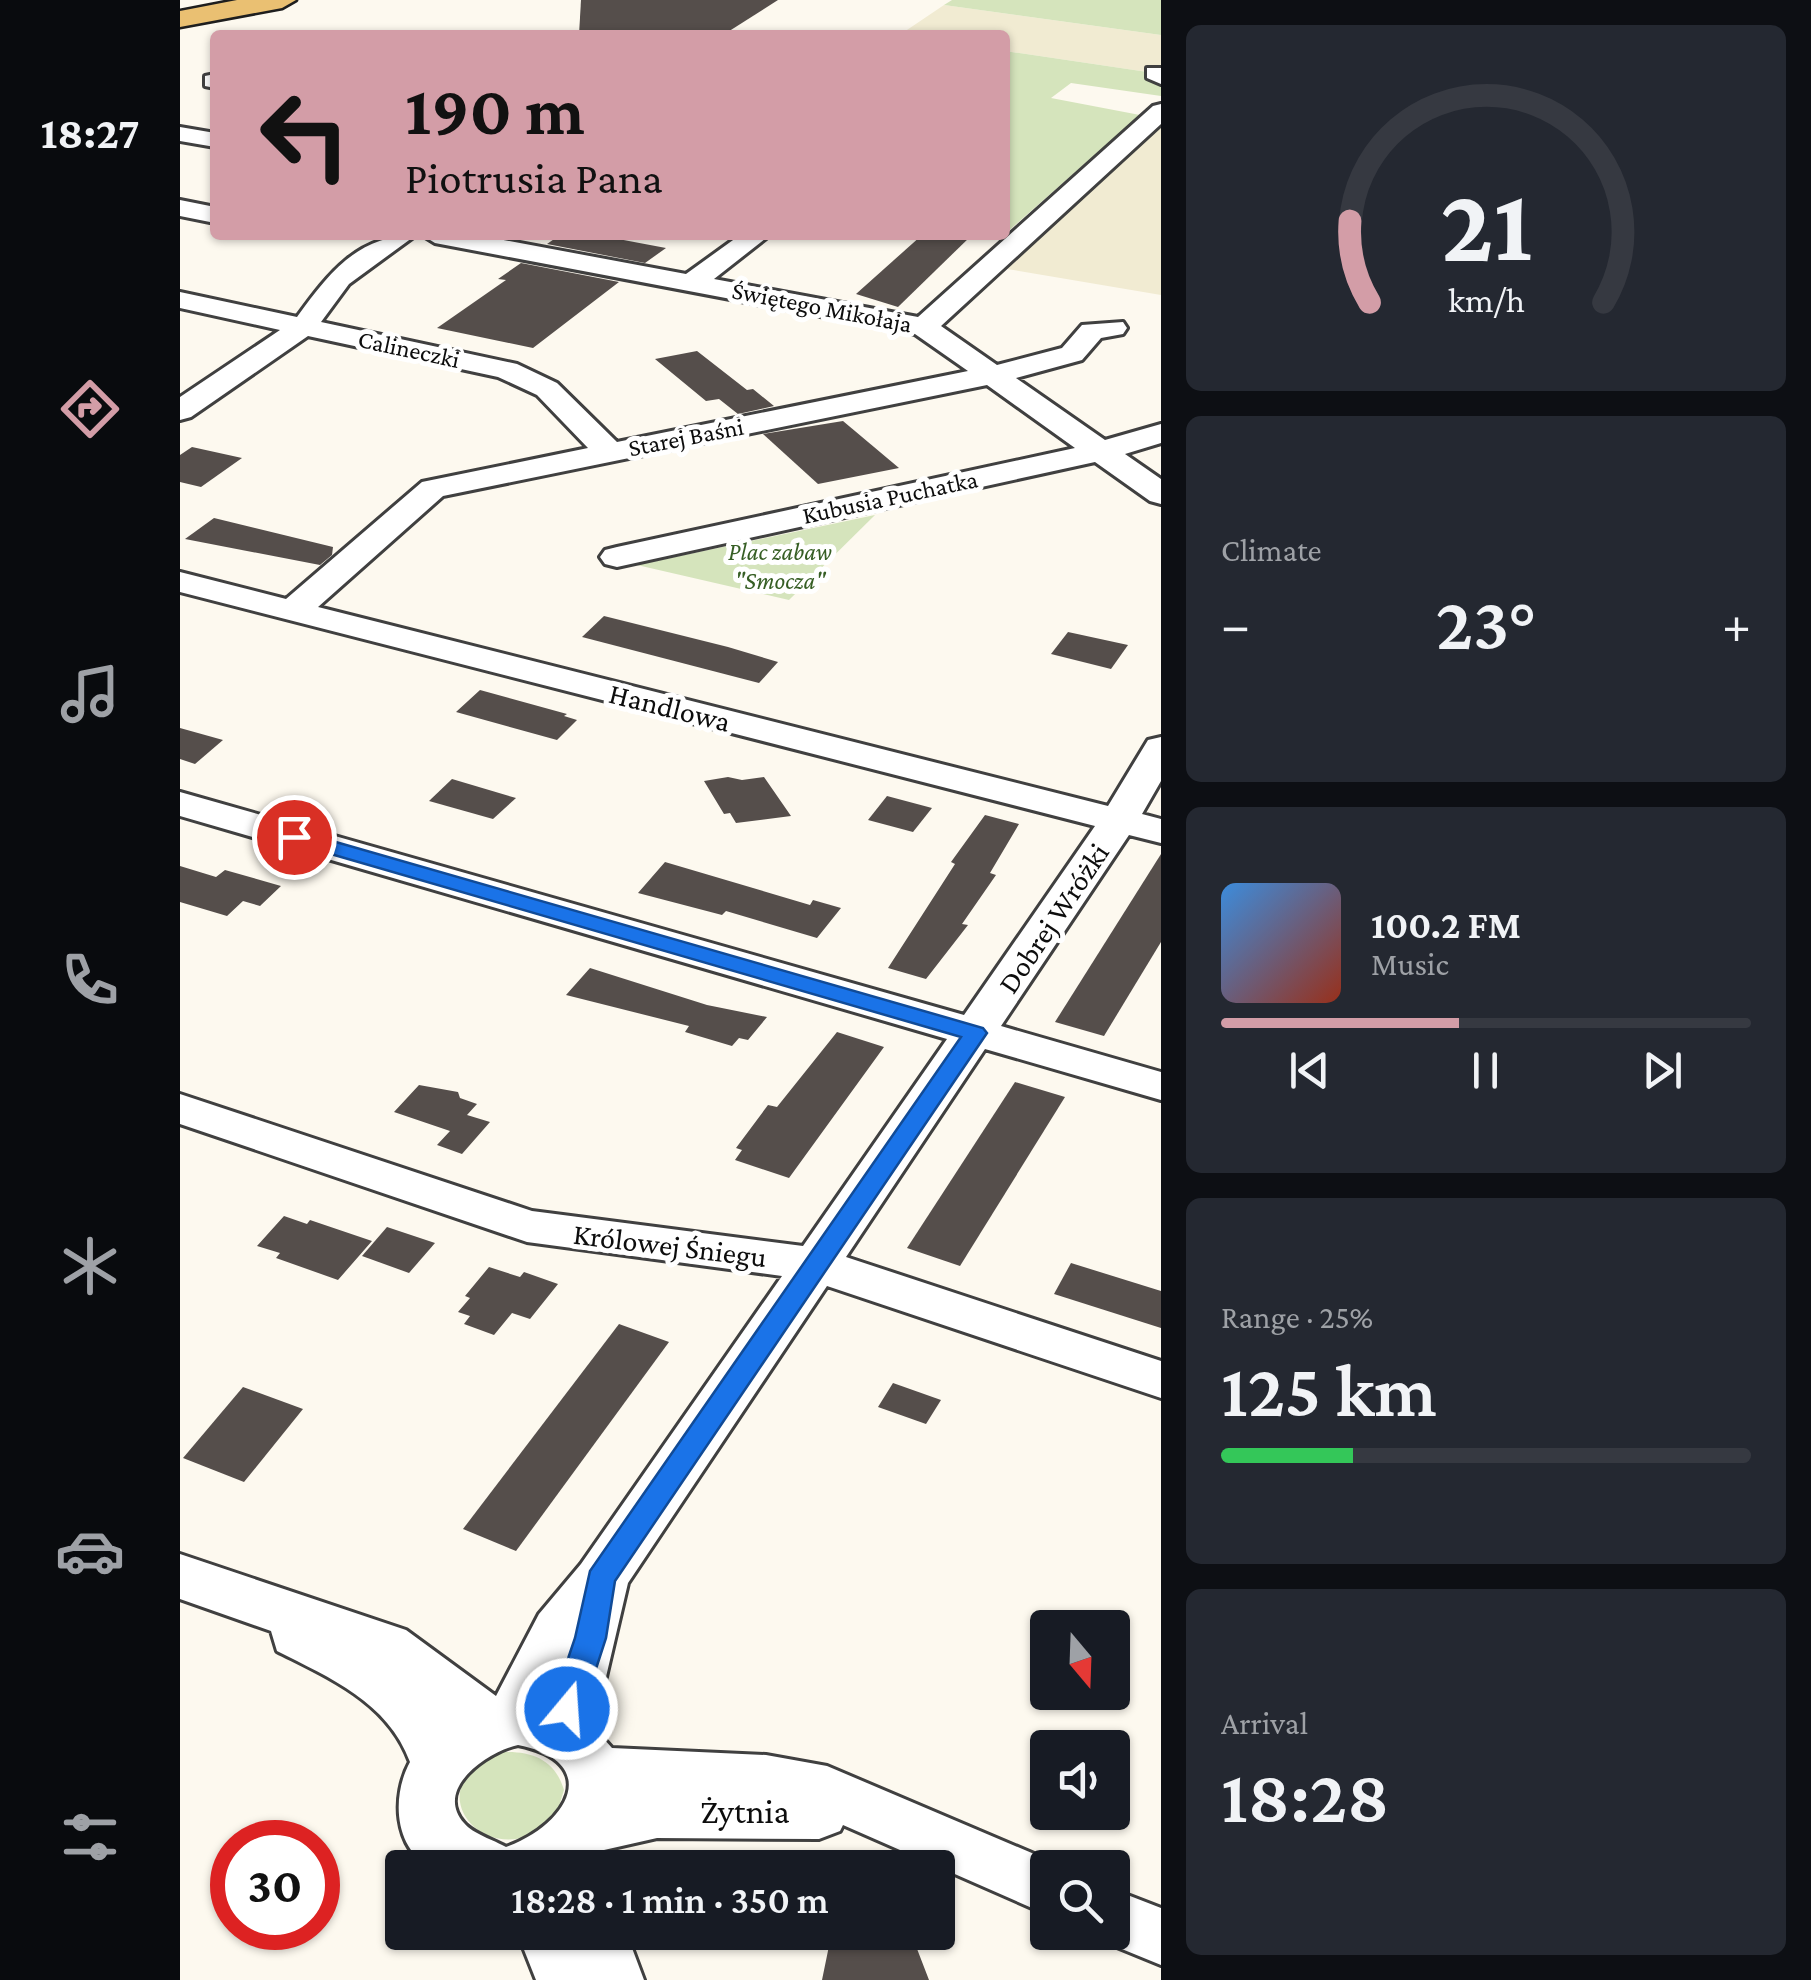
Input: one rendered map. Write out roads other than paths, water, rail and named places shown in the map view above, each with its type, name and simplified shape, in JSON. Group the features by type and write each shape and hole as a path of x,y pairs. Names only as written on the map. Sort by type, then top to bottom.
{"main road":[{"path":"180,19 282,0"}],"street":[{"path":"924,327 1161,111"},
{"path":"180,134 210,139"},
{"path":"180,208 210,214"},
{"path":"180,411 304,326 339,278 396,240"},
{"name":"Świętego Mikołaja","path":"462,240 924,327 1161,494"},
{"path":"693,282 751,240"},
{"name":"Calineczki","path":"180,300 508,370 547,389 610,453"},
{"name":"Starej Baśni","path":"291,612 432,488 994,375 1072,354 1092,331 1113,328"},
{"name":"Kubusia Puchatka","path":"617,556 1102,450 1161,433"},
{"name":"Handlowa","path":"180,582 1140,826"},
{"name":"Dobrej Wróżki","path":"580,1845 596,1810 540,1739 598,1608 600,1579 975,1033 1140,826 1161,748"},
{"path":"180,804 1161,1086"},
{"name":"Królowej Śniegu","path":"180,1108 526,1226 813,1264 1161,1380"},
{"path":"180,1576 256,1606 309,1618 386,1646 540,1739"},
{"path":"256,1606 414,1707 430,1728 438,1760"},
{"path":"450,1850 430,1826 424,1804 427,1782 438,1760 452,1745 540,1739"},
{"name":"Żytnia","path":"540,1739 797,1784 852,1799 1030,1880"},
{"name":"Żytnia","path":"580,1845 657,1812 774,1810 904,1826"},
{"path":"1130,1924 1161,1938"},
{"path":"556,1950 568,1980"},
{"path":"601,1950 612,1980"}],"park label":[{"name":"Plac zabaw \"Smocza\"","path":"780,566"}]}
